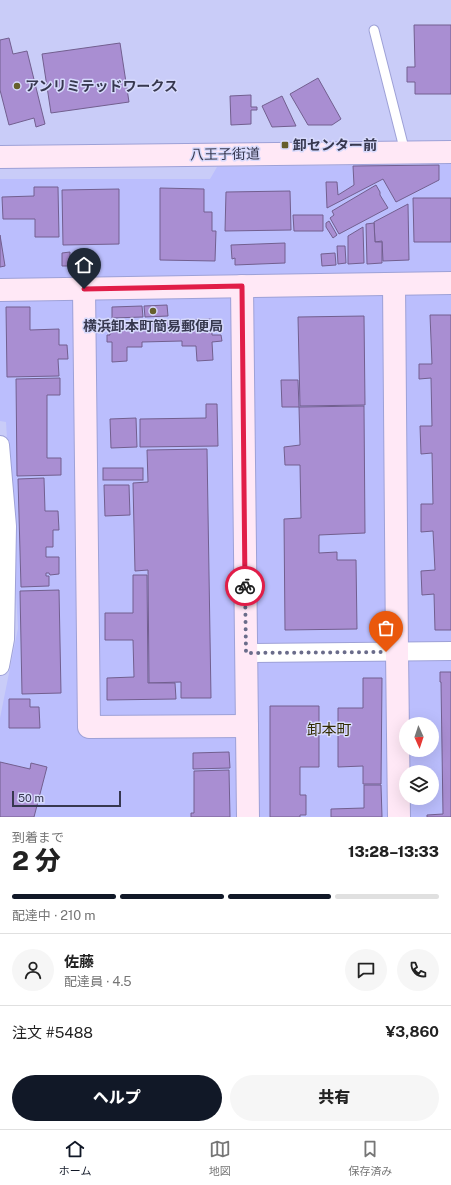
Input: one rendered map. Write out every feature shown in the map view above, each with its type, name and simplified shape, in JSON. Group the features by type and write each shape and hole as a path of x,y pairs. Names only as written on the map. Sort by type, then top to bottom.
{"street":[{"name":"八王子街道","path":"0,157 451,152"},
{"path":"0,290 451,283"},
{"path":"394,284 399,817"},
{"path":"242,286 248,817"},
{"path":"84,289 89,727 247,726"},
{"path":"0,445 7,526 5,639 0,666"},
{"path":"246,653 451,651"}],"lane":[{"path":"374,30 404,152"}],"shaded area":[{"path":"451,164 451,817 0,817 0,718 18,628 6,422 0,421 0,179 210,179 217,167"}],"building":[{"path":"414,25 451,25 451,94 415,94 415,82 407,82 407,67 415,67"},
{"path":"9,38 13,54 27,51 45,124 36,127 34,118 9,125 0,90 0,40"},
{"path":"120,43 129,102 51,113 42,54"},
{"path":"318,78 341,119 332,125 308,125 290,94"},
{"path":"251,95 251,107 257,107 257,110 251,110 251,124 231,125 230,96"},
{"path":"282,96 296,126 272,127 262,106"},
{"path":"439,165 439,180 396,202 383,179 327,208 326,182 337,182 338,195 354,185 353,166"},
{"path":"376,185 388,208 339,234 330,218 334,215 332,211"},
{"path":"34,187 58,187 59,237 35,237 35,219 3,219 2,197 34,196"},
{"path":"160,188 204,189 204,212 212,212 212,231 216,231 215,261 160,260"},
{"path":"119,189 119,244 63,245 62,190"},
{"path":"290,191 291,230 225,231 226,192"},
{"path":"413,198 451,198 451,242 414,242"},
{"path":"408,204 409,260 383,261 382,241 375,242 374,222"},
{"path":"293,215 323,215 323,231 294,231"},
{"path":"329,221 337,235 333,238 326,227 326,223"},
{"path":"374,223 375,242 382,242 382,263 367,264 366,224"},
{"path":"363,227 364,263 348,264 348,236"},
{"path":"0,235 5,266 0,267"},
{"path":"285,243 285,263 235,265 235,258 232,259 231,245"},
{"path":"337,246 345,246 346,263 338,264"},
{"path":"70,252 70,266 62,266 62,253"},
{"path":"335,253 336,265 322,266 321,254"},
{"path":"167,305 168,316 145,317 144,306"},
{"path":"142,306 143,317 112,318 112,307"},
{"path":"6,307 30,307 30,330 59,329 59,345 67,345 68,359 58,359 59,376 7,377"},
{"path":"430,315 451,315 451,630 435,630 434,594 422,595 421,571 435,570 433,531 421,532 421,504 433,504 432,453 421,454 420,426 432,426 431,378 419,379 419,364 432,364"},
{"path":"364,316 365,405 300,406 298,317"},
{"path":"212,319 212,335 221,335 222,341 212,342 213,360 197,361 196,346 182,346 182,341 142,342 142,347 127,347 127,361 112,362 112,342 107,342 107,335 110,335 109,323"},
{"path":"60,378 60,395 47,395 47,458 61,458 61,475 17,476 16,379"},
{"path":"281,380 298,380 299,407 282,407"},
{"path":"206,404 217,404 218,446 140,447 140,419 206,418"},
{"path":"364,406 365,533 319,535 319,553 337,552 337,560 356,560 357,629 285,630 284,519 301,518 300,465 285,465 284,447 300,445 299,407"},
{"path":"136,418 137,447 111,448 110,419"},
{"path":"207,449 211,698 181,698 181,682 149,683 148,570 135,571 133,483 148,482 147,450"},
{"path":"103,468 143,468 143,480 103,480"},
{"path":"44,478 45,511 58,511 59,530 53,530 53,547 46,547 46,557 59,557 59,574 50,575 49,573 46,573 46,576 49,576 49,586 21,587 18,479"},
{"path":"104,485 129,485 130,515 105,516"},
{"path":"133,575 147,575 148,683 175,683 176,699 107,700 107,678 134,677 133,640 105,640 105,613 133,613"},
{"path":"59,590 61,693 22,694 20,591"},
{"path":"440,672 451,672 451,817 427,817 427,815 443,814"},
{"path":"363,678 382,678 381,784 363,784 363,766 338,767 338,708 363,708"},
{"path":"9,699 30,699 30,707 39,707 40,728 9,728"},
{"path":"270,706 319,706 319,767 300,767 300,795 306,795 306,815 300,815 300,817 270,817"},
{"path":"229,752 230,768 193,769 193,753"},
{"path":"0,762 30,769 31,763 47,767 34,817 0,817"},
{"path":"229,770 230,817 191,817 191,813 194,813 194,771"},
{"path":"364,785 381,785 382,817 331,817 331,809 364,808"}],"way so far":[{"path":"245,586 246,653 386,652"}],"place":[{"name":"アンリミテッドワークス","path":"17,86"},
{"name":"卸センター前","path":"285,145"},
{"name":"横浜卸本町簡易郵便局","path":"153,311"}],"district":[{"name":"卸本町","path":"329,730"}],"route":[{"path":"84,289 242,286 245,586"}]}
